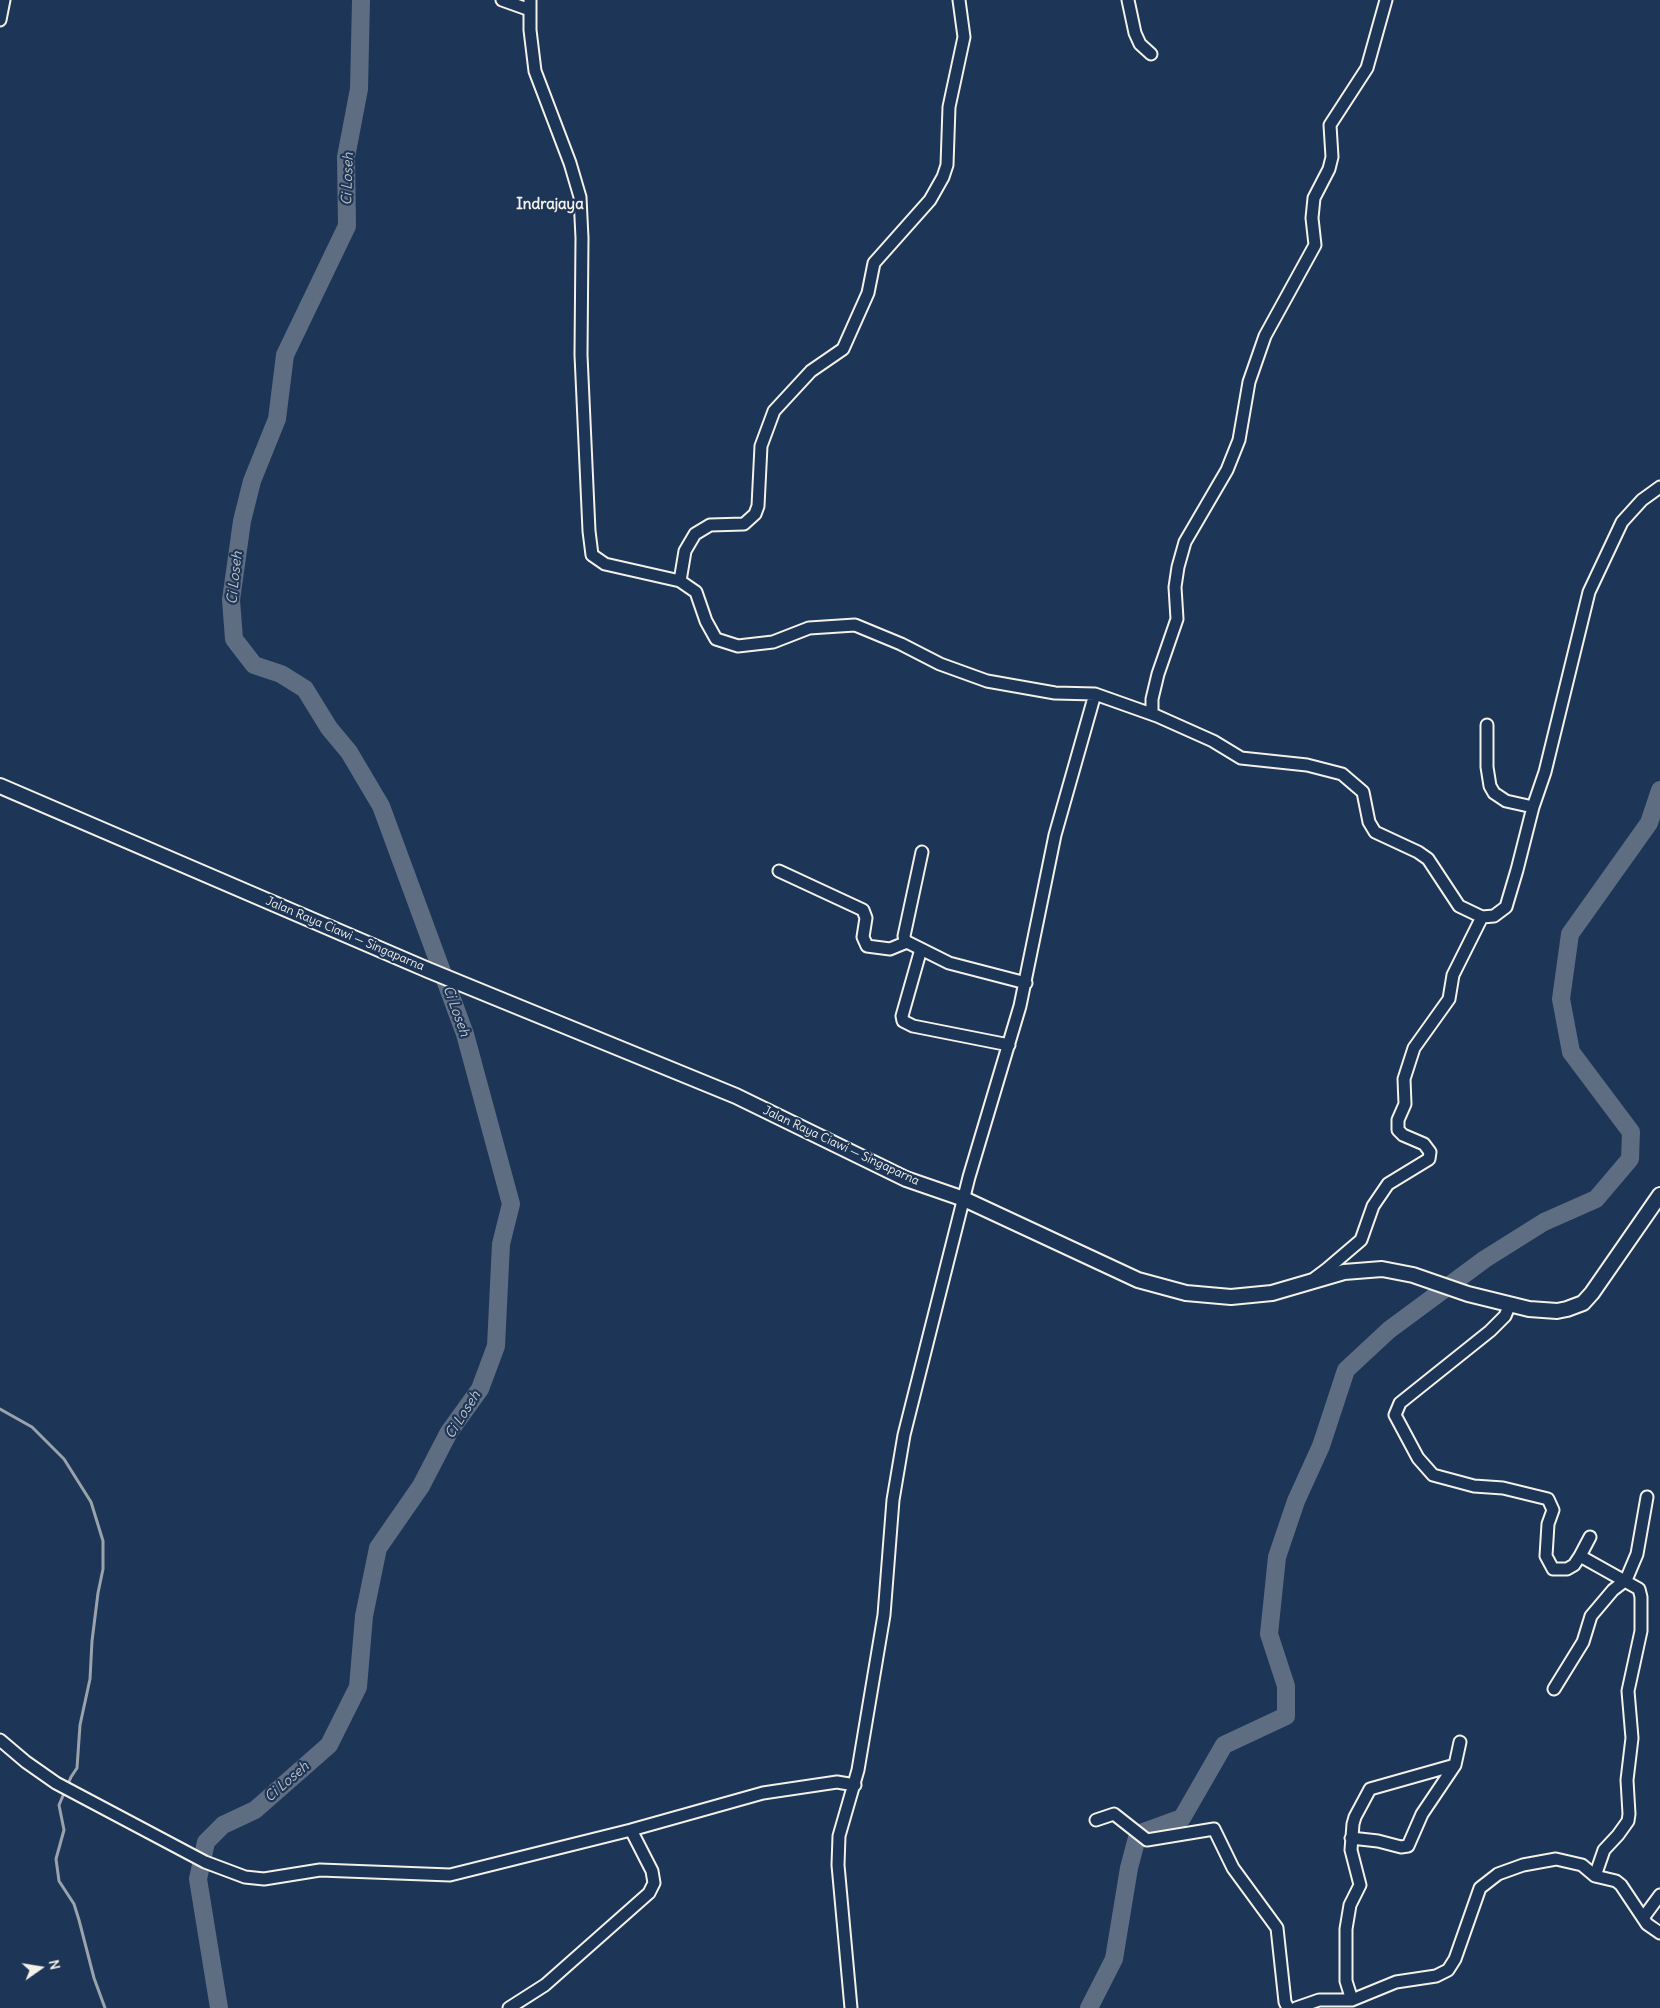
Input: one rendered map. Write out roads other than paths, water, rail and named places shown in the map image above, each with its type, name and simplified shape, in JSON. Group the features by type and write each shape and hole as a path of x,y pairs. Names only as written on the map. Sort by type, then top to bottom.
{"main road":[{"name":"Jalan Raya Ciawi — Singaparna","path":"0,786 468,987 736,1096 906,1179 964,1199 1138,1280 1186,1293 1231,1297 1272,1293 1344,1272 1382,1269 1413,1275 1468,1294 1510,1304 1557,1311 1583,1303 1660,1195"}],"street":[{"path":"0,20 4,0"},
{"path":"502,0 530,5 535,71 570,162 580,197 582,238 581,355 588,531 592,555 605,564 680,581 696,592 706,621 716,639 738,646 773,642 809,628 855,625 901,644 940,664 987,681 1055,693 1095,694 1152,714 1213,741 1241,758 1308,765 1342,774 1363,792 1369,822 1375,832 1418,852 1428,859 1459,906 1482,916 1494,916 1506,906 1532,807 1545,772 1590,592 1622,522 1642,500 1660,487"},
{"path":"680,581 685,551 695,534 710,525 744,524 755,514 761,446 774,411 811,371 843,349 868,293 874,263 930,200 943,177 946,165 948,107 964,38 960,0"},
{"path":"1128,0 1135,33 1140,44 1151,54"},
{"path":"1152,714 1152,699 1158,674 1177,619 1175,587 1185,542 1227,470 1239,440 1250,382 1265,336 1315,245 1312,218 1314,198 1329,169 1332,157 1330,125 1366,68 1386,0"},
{"path":"851,2008 838,1865 839,1836 855,1785 884,1616 893,1500 904,1435 964,1199 1026,983 1055,835 1095,694"},
{"path":"1487,726 1487,767 1490,786 1494,792 1506,801 1532,807"},
{"path":"922,852 904,936 907,942 949,963 1026,983"},
{"path":"780,871 863,910 866,918 862,937 867,946 890,949 907,942"},
{"path":"1302,1285 1328,1269 1361,1240 1375,1202 1388,1184 1429,1159 1430,1152 1424,1144 1403,1135 1398,1130 1398,1120 1405,1104 1404,1079 1414,1048 1449,999 1453,976 1482,916"},
{"path":"921,949 902,1016 903,1021 913,1026 1009,1046"},
{"path":"1510,1304 1505,1316 1490,1331 1400,1403 1395,1414 1418,1458 1434,1475 1474,1486 1515,1490 1548,1499 1551,1503 1552,1514 1548,1524 1546,1548 1548,1560 1553,1568 1567,1569 1574,1565 1590,1537"},
{"path":"1554,1689 1583,1642 1591,1616 1613,1590 1626,1580 1637,1554 1646,1497"},
{"path":"1580,1556 1590,1564 1626,1580 1639,1589 1641,1597 1641,1631 1628,1691 1632,1738 1627,1780 1629,1814 1622,1829 1604,1850 1595,1876"},
{"path":"0,1740 56,1783 69,1790 206,1862 245,1877 259,1879 320,1870 450,1876 632,1830 763,1792 837,1782 855,1785"},
{"path":"1351,1838 1378,1841 1401,1847 1408,1846 1422,1814 1455,1765 1460,1742"},
{"path":"1352,2000 1346,1981 1346,1929 1350,1905 1360,1885 1351,1850 1352,1824 1370,1789 1455,1765"},
{"path":"1096,1820 1114,1814 1142,1837 1149,1840 1214,1829 1232,1868 1277,1928 1285,2002 1288,2008"},
{"path":"509,2008 545,1985 649,1893 654,1883 652,1871 632,1830"},
{"path":"1296,2008 1320,2000 1352,2000 1396,1982 1436,1976 1448,1970 1455,1959 1480,1888 1498,1874 1523,1865 1556,1859 1582,1865 1595,1876 1616,1881 1621,1885 1652,1929 1660,1933"},
{"path":"1643,1918 1660,1895"}],"waterway":[{"name":"Ci Loseh","path":"219,2008 198,1879 206,1842 223,1825 255,1810 329,1745 358,1687 364,1616 378,1548 421,1486 449,1432 480,1389 496,1346 501,1244 511,1204 465,1034 381,806 349,752 329,728 305,689 281,674 254,665 234,639 231,600 242,521 252,481 277,419 285,355 347,226 346,157 359,89 361,0"},
{"path":"1089,2008 1114,1959 1129,1868 1138,1834 1182,1818 1224,1745 1286,1716 1286,1686 1269,1634 1277,1557 1296,1501 1321,1446 1346,1370 1389,1330 1485,1259 1544,1222 1596,1199 1630,1159 1631,1132 1571,1052 1561,999 1570,934 1649,823 1660,790"},
{"path":"0,1409 32,1427 64,1459 91,1502 103,1541 103,1569 92,1641 90,1679 80,1725 77,1768 59,1805 64,1830 56,1859 59,1881 74,1904 94,1978 105,2008"}],"district":[{"name":"Indrajaya","path":"550,205"}]}
